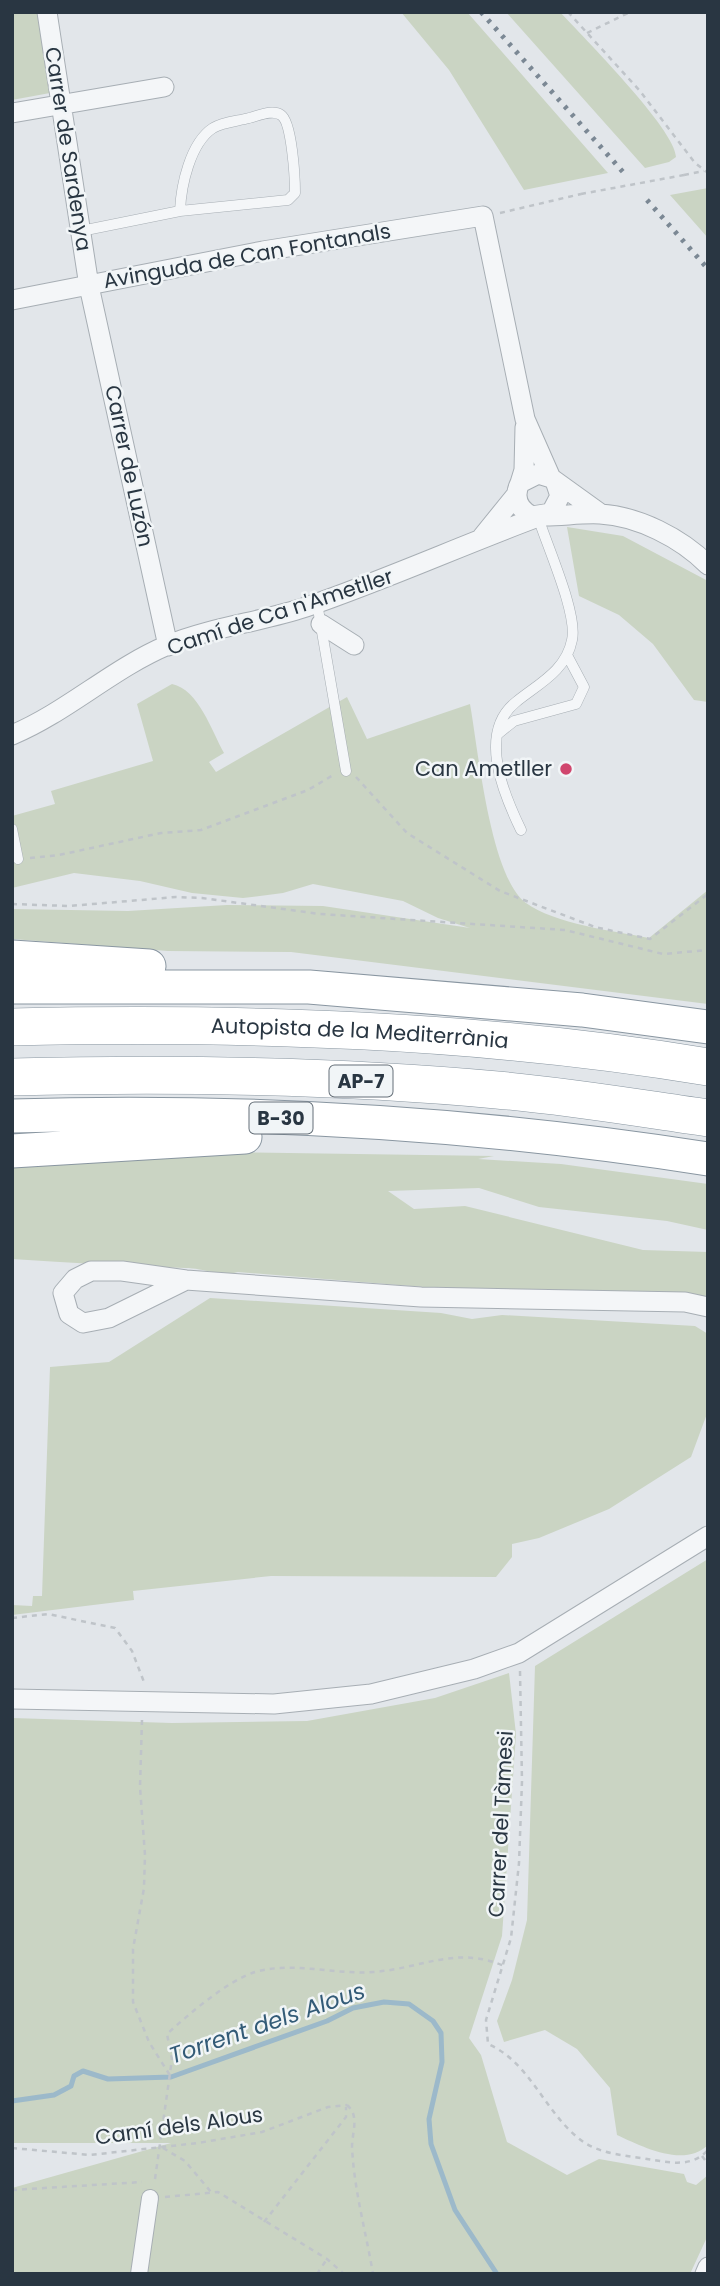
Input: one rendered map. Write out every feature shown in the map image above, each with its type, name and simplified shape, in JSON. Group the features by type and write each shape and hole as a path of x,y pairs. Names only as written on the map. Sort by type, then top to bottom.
{"highway":[{"path":"12,957 287,976 454,998"},
{"path":"12,987 309,987 592,1011 708,1027"},
{"name":"Autopista de la Mediterrània","path":"12,1027 178,1025 338,1029 509,1042 708,1067"},
{"name":"AP-7","path":"12,1077 198,1075 399,1083 498,1090 708,1118"},
{"name":"B-30","path":"12,1116 251,1116 548,1138 708,1159"},
{"path":"12,1151 234,1137 548,1138"}],"street":[{"name":"Carrer de Sardenya","path":"47,12 89,286"},
{"path":"12,113 164,87"},
{"path":"483,216 525,419 524,470 518,489 520,508 542,517 559,503 554,481 525,419"},
{"name":"Avinguda de Can Fontanals","path":"12,300 217,259 483,216"},
{"name":"Carrer de Luzón","path":"89,286 168,646"},
{"path":"518,489 538,474 554,481"},
{"name":"Camí de Ca n'Ametller","path":"554,481 601,514 664,533 708,565"},
{"name":"Camí de Ca n'Ametller","path":"480,539 518,489"},
{"name":"Camí de Ca n'Ametller","path":"12,735 168,646 317,603 399,575 480,539 542,517 601,514"},
{"path":"321,624 354,645"},
{"path":"186,1280 109,1318 83,1323 69,1314 63,1293 75,1279 91,1271 155,1273 186,1280 421,1297 685,1302 708,1307"},
{"path":"12,1699 274,1704 334,1700 474,1669 519,1653 560,1630 708,1536"},
{"path":"139,2274 150,2198"},
{"path":"705,2274 708,2267"}],"lane":[{"path":"80,231 180,211 288,200 295,193 295,175 286,122 281,115 272,112 223,124 205,135 184,177 180,211"},
{"path":"521,831 498,771 496,736 503,716 514,703 555,673 567,655 573,639 571,620 542,517"},
{"path":"317,603 346,771"},
{"path":"496,736 514,721 576,704 584,687 567,655"},
{"path":"12,829 18,859"}],"path":[{"path":"568,12 640,91 695,163 707,172"},
{"path":"587,33 630,12"},
{"path":"483,216 581,194 707,172"},
{"path":"18,859 59,855 161,833 201,830 297,794 346,771 362,781 407,833 441,855 514,898 595,928 650,939 708,894"},
{"path":"12,904 69,906 154,898 202,898 320,914 565,930 663,954 708,950"},
{"path":"12,1618 48,1614 115,1628 132,1651 144,1678 140,1787 145,1855 144,1888 133,1949 134,2002 141,2025 171,2077"},
{"name":"Carrer del Tàmesi","path":"520,1668 522,1781 519,1863 511,1938 486,2020 488,2044 505,2052 565,2125 586,2143 611,2152 675,2163 690,2162 702,2156"},
{"path":"155,2179 171,2077 171,2045 167,2034 226,1987 254,1972 291,1968 374,1972 442,1958 481,1956 504,1966"},
{"path":"344,2274 327,2259 264,2222 346,2117 346,2105"},
{"path":"346,2105 355,2121 352,2146 373,2274"},
{"name":"Camí dels Alous","path":"12,2148 90,2155 160,2147 252,2134 328,2107 346,2105"},
{"path":"160,2147 185,2161 211,2192"},
{"path":"708,2150 702,2156 708,2164"},
{"path":"317,2274 327,2259"}],"green space":[{"path":"12,12 40,12 50,93 12,100"},
{"path":"401,12 467,12 608,173 524,190 449,70"},
{"path":"506,12 560,12 661,126 676,157 669,162 645,168"},
{"path":"708,188 708,238 670,195"},
{"path":"567,527 623,536 708,581 708,702 694,700 653,644 619,615 579,596"},
{"path":"172,684 190,694 197,702 224,753 209,762 216,772 347,697 367,739 470,704 495,840 503,867 514,889 526,903 553,916 585,926 649,938 708,890 708,1004 291,952 168,951 12,939 12,909 128,911 227,905 323,906 470,928 438,918 403,901 313,884 283,893 243,898 192,893 140,881 74,873 12,888 12,816 55,804 51,791 153,761 137,704"},
{"path":"224,1152 494,1156 478,1159 561,1164 708,1184 708,1230 667,1221 539,1207 479,1188 388,1191 414,1209 465,1206 643,1250 708,1252 708,1296 448,1289 224,1273 192,1268 12,1259 12,1165"},
{"path":"210,1298 441,1313 472,1319 502,1315 695,1326 708,1334 708,1411 691,1457 609,1509 539,1538 512,1544 512,1557 496,1577 271,1576 133,1591 134,1600 12,1615 12,1605 32,1606 33,1596 42,1596 50,1367 109,1362"},
{"path":"708,1559 708,2145 698,2152 676,2155 651,2150 617,2135 610,2088 577,2049 545,2030 504,2042 497,2021 512,1980 527,1920 535,1666"},
{"path":"509,1673 516,1734 502,1936 469,2038 481,2055 507,2142 567,2175 599,2159 684,2174 687,2182 696,2185 708,2175 708,2235 690,2274 12,2274 12,2188 171,2143 12,2143 12,1718 172,1723 307,1721 435,1698"}],"waterway":[{"name":"Torrent dels Alous","path":"12,2101 54,2095 71,2086 74,2076 83,2071 108,2079 171,2077 327,2021 353,2008 384,2002 409,2004 433,2021 441,2033 442,2062 429,2119 431,2144 455,2210 497,2274"}],"railway":[{"path":"481,12 623,172"},
{"path":"647,200 708,269"}],"place":[{"name":"Can Ametller","path":"566,769"}]}
